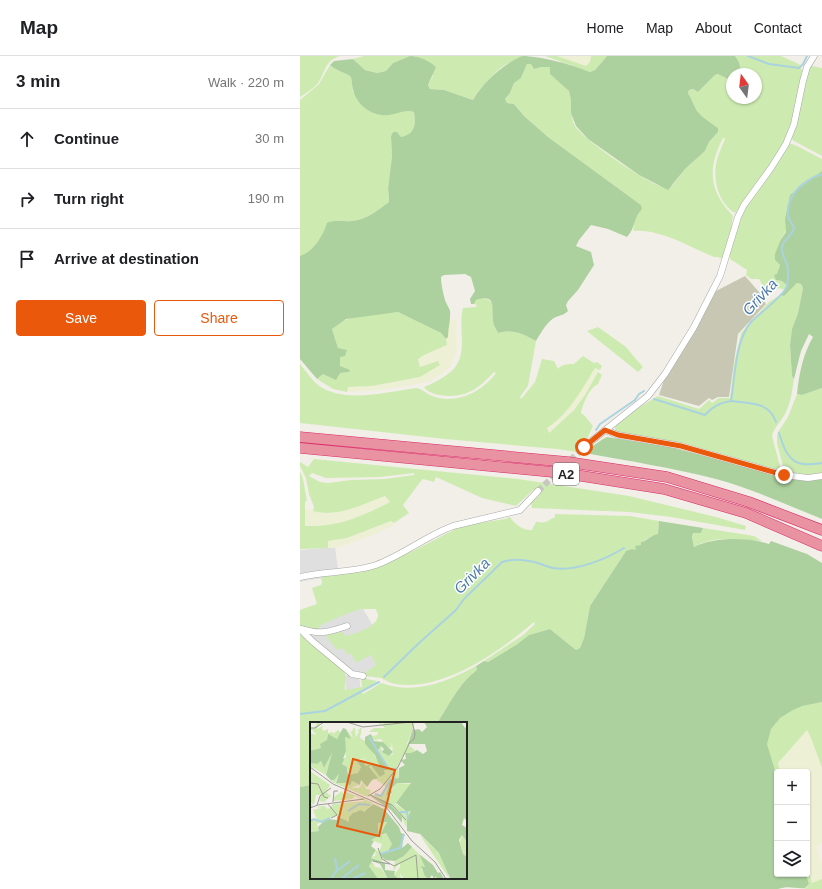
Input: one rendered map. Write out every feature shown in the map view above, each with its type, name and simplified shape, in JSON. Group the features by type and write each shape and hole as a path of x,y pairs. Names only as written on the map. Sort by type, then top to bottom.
{"highway":[{"name":"A2","path":"300,437 568,462 666,477 749,502 822,530"},
{"name":"A2","path":"300,448 563,473 664,489 746,513 822,546"}],"street":[{"path":"584,447 648,396 665,374 694,327 720,276 734,228 741,211 786,144 794,124 807,67 814,56"},
{"path":"605,430 618,435 681,446 784,475 808,478 822,476"},
{"path":"300,577 312,574 349,571 376,565 402,553 442,530 520,510 538,491"},
{"path":"300,629 307,631 329,632 347,626"},
{"path":"300,629 312,641 352,674 363,676"}],"shaded area":[{"path":"557,56 591,56 590,62 586,66"},
{"path":"745,276 759,292 766,304 738,334 729,397 718,397 712,400 709,398 699,406 659,395 664,380 716,291"},
{"path":"451,318 456,320 457,351 450,367 445,372 430,381 417,384 381,390 347,392 348,387 372,386 420,377 438,361 420,367 418,359 447,345 446,339 448,337 448,327"},
{"path":"595,368 600,370 581,401 548,433 547,428 563,414"},
{"path":"386,496 390,502 356,518 329,525 304,526 304,514 306,509 328,514 350,509"},
{"path":"391,521 395,525 365,538 336,548 328,548 328,541 347,538"},
{"path":"335,547 339,576 300,582 300,550"},
{"path":"362,607 373,626 372,653 381,666 359,677 361,689 346,692 345,680 347,674 316,648 300,624"},
{"path":"807,730 822,768 822,842 817,847 822,864 822,879 812,883 810,875 810,769 779,769 778,763"}],"green space":[{"path":"300,56 340,56 328,64 318,83 300,97"},
{"path":"364,56 410,56 393,63 386,71 377,73 365,70 353,59"},
{"path":"410,56 424,59 436,67 428,85 430,89 444,90 473,100 481,88 496,73 522,56 557,61 590,72 595,70 607,56 735,56 739,62 740,68 726,68 726,78 718,74 715,75 698,92 693,89 689,90 688,93 697,111 718,128 718,132 709,142 705,151 685,169 668,190 639,175 588,139 576,126 571,113 569,91 550,74 550,67 534,69 531,64 527,64 521,78 514,83 510,93 505,99 507,103 514,104 524,116 548,137 641,205 642,209 637,216 630,233 627,237 608,229 591,225 576,246 591,252 594,265 578,290 568,301 566,305 568,311 550,321 536,341 514,332 498,333 493,322 493,308 491,301 483,298 476,300 474,304 471,304 470,299 475,291 471,277 465,274 444,275 441,277 442,286 445,300 450,310 448,337 446,339 441,333 398,312 346,319 332,329 338,348 347,350 345,356 340,357 340,366 350,370 349,372 340,373 336,380 323,374 317,379 300,359 300,256 309,251 317,243 327,223 333,221 352,221 362,219 389,202 388,189 392,156 391,136 393,132 397,132 401,137 406,136 414,128 415,121 414,112 411,111 383,115 373,113 363,107 359,103 354,93 351,77 330,65 334,61 353,59 365,70 377,73 386,71 393,63"},
{"path":"415,56 522,56 498,70 486,82 473,100 444,90 430,89 428,85 433,76"},
{"path":"545,56 557,56 586,66 590,62 591,56 607,56 595,70 590,72"},
{"path":"735,56 781,56 799,64 803,72 795,114 783,145 768,169 735,213 725,205 722,199 717,186 715,172 718,155 725,138 723,138 718,149 714,160 713,170 715,189 725,207 733,216 724,259 714,257 664,235 653,232 633,231 636,214 642,209 641,205 548,137 524,116 514,104 507,103 505,99 510,93 514,83 521,78 527,64 531,64 534,69 550,67 550,74 562,83 570,93 573,122 581,132 601,150 641,176 660,186 672,186 685,169 705,151 709,142 718,132 718,128 697,111 688,93 689,90 693,89 698,92 715,75 719,74 726,78 726,104 762,104 762,68 740,68 738,60"},
{"path":"330,65 351,77 353,92 388,115 404,111 414,112 414,128 406,136 401,137 397,132 393,132 391,136 392,156 388,189 389,202 362,219 352,221 334,221 328,223 313,248 300,256 300,100 319,84"},
{"path":"812,66 822,68 822,156 791,138 803,88 809,70"},
{"path":"789,143 822,159 822,171 818,175 780,241 775,260 780,265 776,280 782,281 788,286 785,290 776,288 765,297 763,296 759,279 751,279 746,275 747,270 730,259 730,250 743,210"},
{"path":"822,171 822,388 802,395 797,394 800,372 804,357 813,337 809,334 801,351 794,379 792,376 790,345 792,329 798,313 803,288 801,284 797,283 784,296 780,295 788,286 782,281 776,280 774,275 777,274 780,265 775,260 775,254 780,241 786,232 785,219 790,195"},
{"path":"797,283 801,284 803,288 798,313 792,329 790,345 792,376 794,379 793,388 787,410 774,430 772,436 780,466 779,471 616,432 616,425 635,410 658,396 699,409 709,400 712,403 719,398 730,398 734,365 741,333 769,302 780,295 784,296"},
{"path":"483,298 491,301 493,307 493,322 498,333 514,332 536,341 528,386 520,397 521,399 535,382 542,359 554,361 558,369 563,365 574,364 583,356 594,363 597,362 602,366 600,370 595,368 580,393 562,416 547,428 549,433 574,410 585,395 598,372 602,375 598,384 592,389 587,397 581,413 593,426 588,437 581,444 586,451 585,453 300,423 300,364 318,385 328,391 340,394 379,394 416,388 432,396 450,399 459,398 476,391 496,373 494,372 482,384 470,392 456,396 437,395 428,391 424,387 442,378 455,367 461,352 463,308 476,307 477,305 474,304 476,300"},
{"path":"398,312 441,333 446,339 447,345 418,359 420,367 438,361 440,365 420,377 372,386 348,387 347,392 333,389 317,379 323,374 349,372 340,366 338,348 332,329 338,324 345,320 372,314"},
{"path":"598,327 626,347 643,367 638,372 587,331"},
{"path":"822,388 822,475 810,476 785,473 777,444 778,432 788,417 797,394 802,395"},
{"path":"607,437 669,447 809,481 822,479 822,519 757,492 716,479 667,468 585,453"},
{"path":"314,459 518,479 629,496 716,517 746,526 745,530 671,517 629,512 532,508 531,503 540,495 533,490 516,506 482,498 436,477 434,482 423,479 421,481 403,505 409,513 394,523 391,521 347,538 328,541 328,548 300,549 300,471 307,501 305,501 305,526 339,523 369,512 390,502 385,496 341,511 322,513 313,511 314,507 300,462 308,467","holes":["312,473 326,478 380,477 414,473 414,475 385,479 351,480 328,483 320,482 309,476"]},
{"path":"555,514 630,516 659,521 658,534 653,535 641,542 641,545 636,550 626,551 590,606 584,638 580,648 576,650 550,629 529,635 516,645 488,662 484,661 523,635 535,624 534,622 520,634 487,657 451,676 432,682 413,685 395,684 381,678 365,676 364,673 376,665 371,655 356,663 351,653 348,655 342,648 337,650 325,635 342,632 346,636 365,629 377,619 378,615 376,609 361,609 346,614 321,625 317,631 300,628 300,610 317,604 312,588 321,585 321,578 323,576 361,572 373,569 415,550 461,526 510,517 520,526 532,530 536,522 548,521 555,517"},
{"path":"659,521 703,528 701,533 693,533 692,537 694,547 711,541 731,539 752,540 769,544 771,541 807,554 822,563 822,702 802,706 780,718 771,729 767,744 775,769 774,877 807,877 809,884 805,888 300,889 300,787 310,785 310,879 467,879 467,722 438,722 459,688 477,670 476,666 484,661 488,662 516,645 529,635 550,629 576,650 580,648 584,638 590,606 626,551 632,549 636,550 635,546 641,545 641,542 658,534"},
{"path":"703,528 754,536 762,541 727,539 710,541 694,547 692,537 693,533 701,533"},
{"path":"300,633 345,673 345,690 362,687 361,678 377,681 367,689 361,691 363,694 381,683 406,688 430,685 442,682 476,666 477,670 459,688 438,722 310,722 310,785 300,787"},
{"path":"822,702 822,768 807,730 778,763 779,769 775,769 767,744 770,731 784,715 803,705"},
{"path":"810,875 812,883 822,879 822,889 803,889 809,884 807,877 810,877"}],"waterway":[{"path":"748,56 769,64 799,68 807,56"},
{"name":"Grivka","path":"654,399 705,415 717,405 731,401 736,360 746,330 751,322 780,296 788,283 787,264 782,249 784,242 791,234 794,227 788,216 790,201 793,195 803,184 822,174"},
{"path":"596,430 600,424 635,400 639,394 644,391"},
{"path":"731,401 752,403 764,407 769,410 776,422"},
{"path":"779,433 786,452 793,460 798,463 805,464 822,463"},
{"name":"Grivka","path":"384,677 456,610 464,599 502,562 520,560 538,563 553,568 571,568 590,564 624,548"},
{"name":"Grivka","path":"300,714 325,711 379,682"}],"tunnel":[{"path":"538,491 584,447"}],"route":[{"path":"584,447 605,430 618,435 681,446 784,475"}]}
